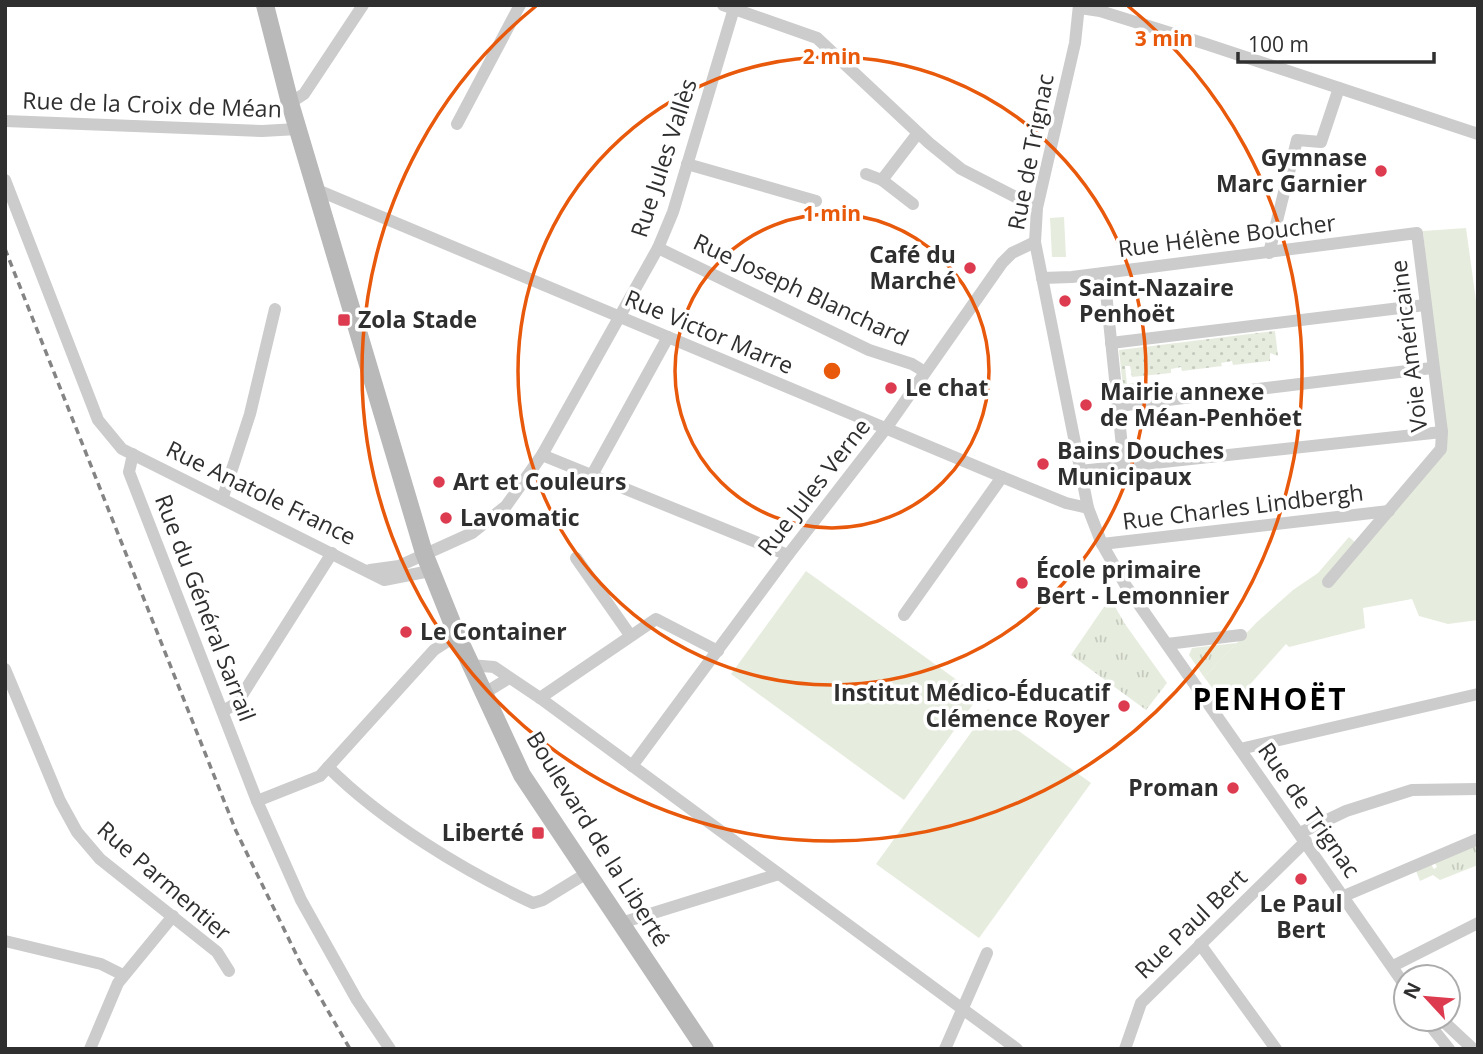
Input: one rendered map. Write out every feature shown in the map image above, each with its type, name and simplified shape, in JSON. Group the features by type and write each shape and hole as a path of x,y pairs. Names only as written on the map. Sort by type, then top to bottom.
{"main road":[{"name":"Boulevard de la Liberté","path":"265,5 315,189 430,571 470,665 522,775 705,1049"}],"street":[{"path":"290,103 304,94 363,5"},
{"path":"457,124 520,5"},
{"path":"731,6 817,38 918,133 961,169 1037,208"},
{"name":"Rue Jules Vallès","path":"542,455 658,248 673,212 731,6"},
{"path":"1079,7 1100,11 1478,134"},
{"name":"Rue de Trignac","path":"1079,7 1037,208 1035,242 1088,508 1102,544 1118,574 1392,965"},
{"path":"1269,253 1297,140 1321,142 1339,88"},
{"name":"Rue de la Croix de Méan","path":"5,121 262,131 298,129"},
{"path":"882,180 918,133"},
{"path":"687,164 816,201"},
{"path":"866,174 882,180 913,204"},
{"path":"5,180 98,420 122,449 133,454"},
{"name":"Rue Victor Marre","path":"315,189 1002,477 1066,503 1088,508"},
{"name":"Rue Hélène Boucher","path":"1042,278 1104,273 1417,233"},
{"name":"Voie Américaine","path":"1328,582 1441,449 1417,233"},
{"name":"Rue Jules Verne","path":"632,766 788,555 887,428 1002,262 1012,253 1035,242"},
{"name":"Rue Joseph Blanchard","path":"658,248 869,350 912,364 925,372"},
{"path":"1104,273 1124,466"},
{"path":"1111,343 1425,305"},
{"path":"223,497 250,414 275,309"},
{"path":"592,475 668,337"},
{"path":"1118,406 1432,368"},
{"path":"1080,471 1441,432"},
{"name":"Rue Anatole France","path":"133,454 370,570 384,580 430,571"},
{"name":"Rue du Général Sarrail","path":"133,454 129,472 257,801 301,900 356,1000 390,1049"},
{"path":"542,455 788,555"},
{"name":"Rue Anatole France","path":"370,570 399,566 472,533 506,506 542,455"},
{"path":"904,615 1002,477"},
{"name":"Rue Charles Lindbergh","path":"1102,544 1389,511"},
{"path":"223,711 237,703 332,553"},
{"path":"576,558 630,635"},
{"path":"540,698 656,619 718,651"},
{"path":"257,801 307,784 328,767 434,650 457,635"},
{"path":"1167,644 1241,635"},
{"path":"470,665 495,667 540,698 1017,1049"},
{"name":"Rue Parmentier","path":"5,669 60,801 77,832 100,859 217,952 229,971"},
{"path":"484,694 509,678"},
{"path":"1240,749 1478,694"},
{"path":"328,767 375,806 440,851 533,902 543,900 587,873"},
{"name":"Rue Paul Bert","path":"1125,1049 1141,1003 1303,837 1346,811 1412,790 1478,789"},
{"path":"1344,896 1478,839"},
{"path":"621,923 779,874"},
{"path":"90,1049 123,975 173,916"},
{"path":"1399,963 1478,923"},
{"path":"5,941 101,964 123,975"},
{"path":"1200,944 1276,1049"},
{"path":"945,1049 961,1007 987,953"},
{"path":"1436,1033 1449,1049"},
{"path":"1455,1033 1473,1049"}],"green space":[{"path":"1064,217 1066,257 1052,257 1050,218"},
{"path":"1466,228 1478,315 1478,620 1448,624 1419,616 1412,599 1363,608 1365,628 1289,647 1286,644 1228,709 1204,677 1257,622 1293,590 1318,573 1349,537 1355,542 1322,582 1326,587 1444,452 1423,231"},
{"path":"1275,331 1278,356 1270,353 1270,361 1233,365 1232,361 1221,363 1222,366 1182,371 1181,367 1171,369 1171,373 1132,377 1130,366 1125,366 1127,384 1134,383 1135,395 1124,397 1119,350"},
{"path":"806,571 979,696 904,800 731,674"},
{"path":"1110,598 1167,683 1146,710 1071,655"},
{"path":"1237,643 1204,677 1189,655 1192,648"},
{"path":"988,709 1091,783 979,938 876,864"},
{"path":"1478,844 1478,865 1440,880 1433,875 1420,881 1416,871 1431,864 1434,869 1437,867 1435,863"}],"railway":[{"path":"5,249 236,831 302,966 350,1049"}],"place":[{"name":"Gymnase Marc Garnier","path":"1381,171"},
{"name":"Café du Marché","path":"970,268"},
{"name":"Saint-Nazaire Penhoët","path":"1065,301"},
{"name":"Zola Stade","path":"344,320"},
{"name":"Le chat","path":"891,388"},
{"name":"Mairie annexe de Méan-Penhöet","path":"1086,405"},
{"name":"Bains Douches Municipaux","path":"1043,464"},
{"name":"Art et Couleurs","path":"439,482"},
{"name":"Lavomatic","path":"446,518"},
{"name":"École primaire Bert - Lemonnier","path":"1022,583"},
{"name":"Le Container","path":"406,632"},
{"name":"Institut Médico-Éducatif Clémence Royer","path":"1124,706"},
{"name":"Proman","path":"1233,788"},
{"name":"Liberté","path":"538,833"},
{"name":"Le Paul Bert","path":"1301,879"}],"district":[{"name":"PENHOËT","path":"1270,700"}]}
